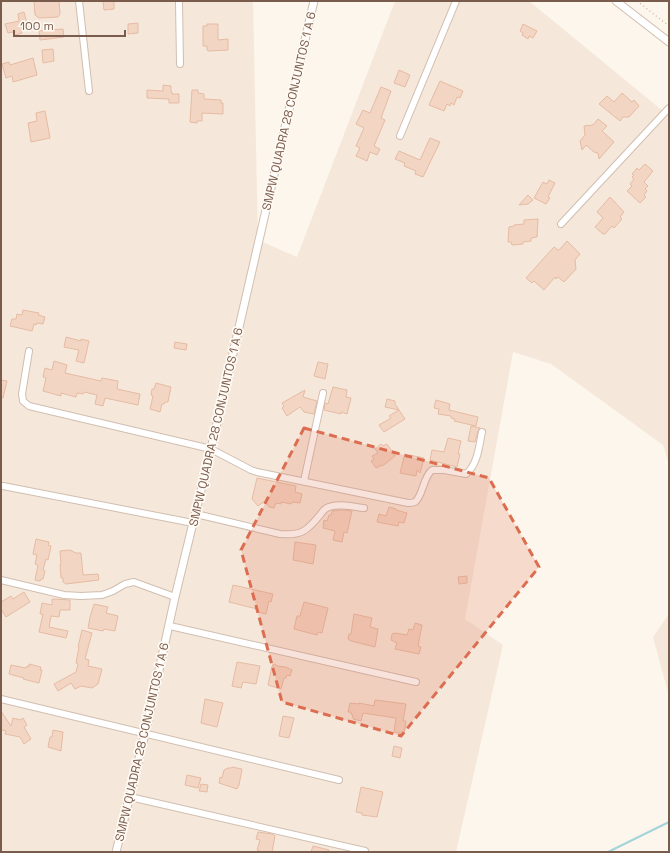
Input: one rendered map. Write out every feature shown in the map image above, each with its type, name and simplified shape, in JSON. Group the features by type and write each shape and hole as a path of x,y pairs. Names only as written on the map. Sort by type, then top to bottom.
{"street":[{"path":"79,1 89,91"},
{"path":"179,1 180,64"},
{"name":"SMPW QUADRA 28 CONJUNTOS 1 A 6","path":"116,852 145,734 170,626 175,597 196,514 314,1"},
{"path":"400,136 456,1"},
{"path":"616,1 669,42"},
{"path":"561,224 669,108"},
{"path":"29,351 22,394 23,401 29,406 211,449 251,470 408,503 415,502 429,472 432,470 444,470 466,474 472,470 482,432"},
{"path":"304,481 323,393"},
{"path":"3,486 193,523"},
{"path":"196,514 280,534 291,535 304,531 311,526 328,507 364,508"},
{"path":"1,580 64,595 81,596 102,595 113,591 124,584 134,582 175,597"},
{"path":"170,626 416,682"},
{"path":"1,699 339,780"},
{"path":"130,796 365,851"}],"path":[{"path":"637,1 669,26"}],"highlighted area":[{"path":"304,428 489,478 539,567 401,736 282,702 241,550"}],"shaded area":[{"path":"1,1 253,1 258,240 297,257 395,1 529,1 669,116 669,464 663,445 551,364 513,352 465,619 503,645 456,852 1,852"},
{"path":"669,614 669,696 653,637"}],"building":[{"path":"34,1 59,1 60,14 58,17 39,18 35,15"},
{"path":"103,1 114,1 114,9 104,10"},
{"path":"24,12 28,28 23,29 23,31 21,31 22,33 16,35 14,35 13,32 8,33 5,24 19,21 18,14"},
{"path":"138,23 138,33 128,34 128,24"},
{"path":"207,24 218,24 218,40 228,39 228,50 209,51 207,50 207,46 203,46 203,26 207,26"},
{"path":"523,24 537,31 533,38 529,36 528,39 522,35 523,33 520,31"},
{"path":"63,29 64,37 40,40 39,31"},
{"path":"53,49 54,61 43,63 42,50"},
{"path":"33,58 37,75 13,82 12,76 6,78 2,64 9,62 10,65"},
{"path":"399,70 410,75 405,87 394,83"},
{"path":"440,81 463,91 460,98 457,97 454,105 451,103 450,106 447,104 444,111 429,105"},
{"path":"163,85 171,86 172,94 179,94 179,103 169,103 169,99 147,98 147,90 163,91"},
{"path":"381,87 391,91 381,118 385,120 374,146 380,149 377,155 370,152 367,161 356,156 360,148 356,146 364,128 356,124 363,110 370,113"},
{"path":"192,90 198,90 198,93 204,94 204,99 221,100 221,103 223,103 223,114 202,113 202,121 197,121 197,123 190,122"},
{"path":"622,93 632,102 634,100 639,106 629,117 623,117 620,121 599,104 607,96 614,102"},
{"path":"45,111 50,138 31,142 28,123 37,121 36,113"},
{"path":"598,119 607,126 602,131 614,142 599,159 598,153 594,152 586,145 582,150 580,141 585,135 584,126 593,125"},
{"path":"430,138 440,142 423,177 415,174 416,171 404,166 405,163 395,159 399,151 420,160"},
{"path":"645,164 653,171 644,182 648,186 645,189 647,191 644,195 646,197 640,203 627,191 632,186 630,184 634,179 632,177 634,175 632,174 637,168 639,170"},
{"path":"549,180 555,183 548,197 550,198 546,204 534,198 543,182 547,184"},
{"path":"528,195 533,200 528,204 519,205"},
{"path":"610,197 624,212 620,217 622,219 614,228 612,226 605,234 603,234 595,227 603,218 597,212"},
{"path":"538,219 537,237 531,238 531,241 523,242 523,244 512,245 511,242 508,242 509,227 524,224 524,220"},
{"path":"567,241 580,254 575,260 576,269 564,282 558,277 556,279 555,277 544,290 534,281 532,283 526,278 554,247 559,250"},
{"path":"23,310 39,313 38,315 45,317 43,324 34,324 32,331 10,326 12,319 16,319 17,314 22,315"},
{"path":"66,337 81,341 81,339 89,341 84,363 76,361 79,350 64,347"},
{"path":"175,342 187,344 186,350 174,348"},
{"path":"54,361 67,365 65,373 101,381 102,378 118,381 117,389 140,394 138,405 105,398 103,406 95,404 97,395 84,392 83,394 77,393 76,397 61,393 61,396 43,391 46,378 43,377 45,368 52,370"},
{"path":"318,362 328,364 325,379 314,376"},
{"path":"1,380 7,381 3,398 1,398"},
{"path":"156,383 171,387 168,402 162,404 160,412 150,409 153,396 151,395 152,389 154,389"},
{"path":"333,387 347,390 346,397 351,398 347,414 324,410 325,403 328,404"},
{"path":"305,390 303,397 317,401 314,414 304,412 300,407 287,416 282,408 284,406 282,403"},
{"path":"387,399 395,401 395,404 399,410 385,407"},
{"path":"436,400 450,404 449,410 478,417 476,426 454,421 455,419 451,418 451,416 438,414 439,409 434,408"},
{"path":"399,410 405,419 384,432 379,425 391,418 389,416"},
{"path":"471,426 480,428 475,442 468,441"},
{"path":"448,438 461,441 457,467 430,460 432,450 444,452"},
{"path":"381,444 383,446 387,444 395,456 382,466 376,468 371,461 374,459 372,456 378,453 375,449"},
{"path":"409,455 424,458 420,473 417,470 416,476 400,473 404,457 408,458"},
{"path":"257,478 296,486 295,492 302,494 300,503 292,502 291,504 281,502 281,504 276,503 274,508 269,507 265,501 258,506 252,499"},
{"path":"389,507 407,513 404,523 399,522 398,526 377,522 379,514 386,516"},
{"path":"332,511 352,511 347,533 344,532 342,542 333,540 335,531 323,528 324,520 327,521"},
{"path":"36,539 49,542 48,545 51,546 48,560 46,559 43,570 45,571 43,579 40,581 35,580 38,565 35,564 37,555 33,554"},
{"path":"295,542 316,545 313,564 293,560"},
{"path":"70,550 76,553 81,553 83,575 98,574 99,580 66,584 63,582 63,578 61,578 60,551"},
{"path":"467,576 467,583 459,584 458,577"},
{"path":"233,585 273,594 271,602 269,601 266,614 258,612 257,609 229,602"},
{"path":"24,592 30,602 6,617 1,609 1,602 11,596 13,599"},
{"path":"52,599 70,600 70,610 60,610 59,617 51,616 49,627 68,631 66,638 39,632 43,614 40,614 42,603 52,605"},
{"path":"304,602 328,608 322,633 318,632 317,635 294,629 297,616 300,616"},
{"path":"94,604 108,607 106,613 118,616 115,631 104,629 103,631 88,628"},
{"path":"354,614 372,618 370,627 378,629 375,647 348,639 349,634 351,634"},
{"path":"415,623 422,625 418,646 421,647 419,654 395,649 397,643 391,640 392,634 407,635 409,629 413,630"},
{"path":"82,630 92,633 85,659 89,660 88,666 102,669 98,684 92,688 81,686 75,689 71,683 58,691 54,684 76,672 78,664 76,663 78,647"},
{"path":"237,662 260,666 256,684 243,682 241,688 232,686"},
{"path":"29,664 41,667 40,670 42,670 39,683 9,674 11,665 26,668 27,666 29,667"},
{"path":"275,664 277,666 286,667 292,670 290,676 287,675 286,678 284,678 281,689 268,685 272,666"},
{"path":"205,699 223,703 217,727 201,723"},
{"path":"375,700 406,704 403,721 406,721 404,734 394,732 396,718 363,713 361,721 353,719 354,718 352,717 353,715 351,712 348,712 350,703 374,706"},
{"path":"1,711 11,726 13,718 20,720 23,718 27,725 24,727 31,739 24,744 20,737 5,734 6,731 2,730 1,728"},
{"path":"283,716 294,718 289,738 279,736"},
{"path":"53,730 63,732 61,751 48,747"},
{"path":"394,746 402,748 400,758 392,756"},
{"path":"232,767 242,769 237,789 219,783 220,777 222,778 224,770"},
{"path":"187,775 201,778 198,788 185,785"},
{"path":"201,784 208,785 207,792 199,791"},
{"path":"361,787 383,792 377,817 362,815 362,813 356,812"},
{"path":"258,832 272,834 275,836 272,852 260,852 257,850 260,840 256,839"},
{"path":"313,846 329,850 329,852 311,852"}],"waterway":[{"path":"608,852 669,822"}]}
